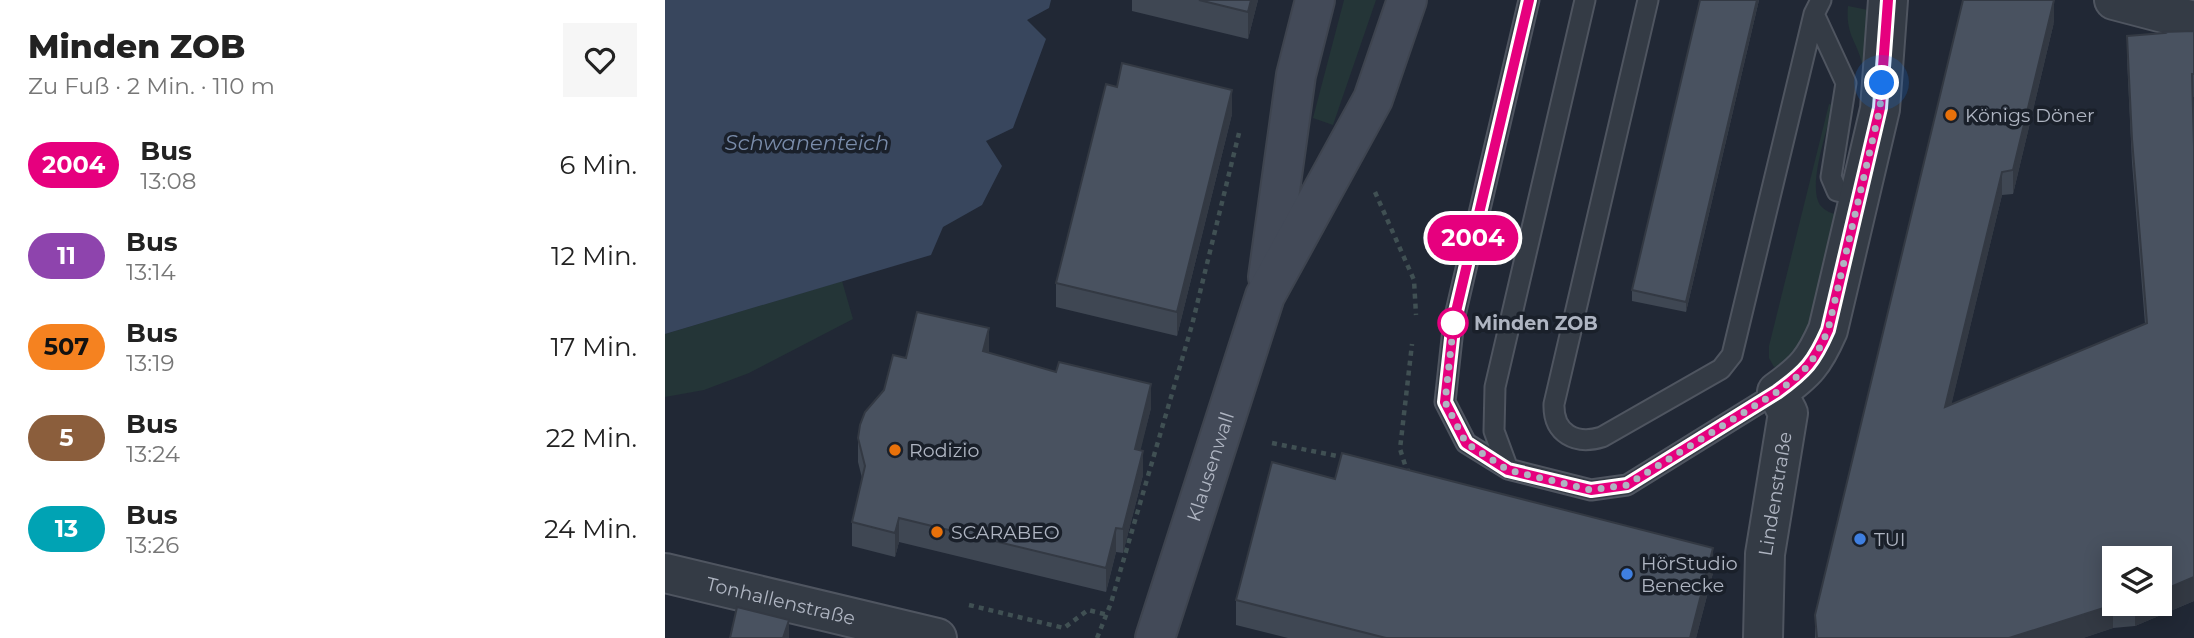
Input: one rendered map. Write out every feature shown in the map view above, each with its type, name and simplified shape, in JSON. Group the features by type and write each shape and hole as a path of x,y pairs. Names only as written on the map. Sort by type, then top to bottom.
{"main road":[{"name":"Klausenwall","path":"1155,638 1289,219 1296,75 1314,0"},
{"name":"Klausenwall","path":"1289,219 1373,99 1407,0"}],"street":[{"path":"1777,392 1800,375 1816,357 1828,330 1880,108 1888,0"},
{"path":"2114,0 2194,21"},
{"name":"Lindenstraße","path":"1763,638 1765,554 1787,413 1777,392"},
{"name":"Tonhallenstraße","path":"665,573 937,638"}],"lane":[{"path":"1529,0 1454,320 1445,402 1466,443 1508,470 1591,490 1627,485 1777,392"},
{"path":"1508,470 1494,431 1495,387 1585,0"},
{"path":"1648,0 1554,404 1558,425 1574,439 1588,441 1602,437 1728,363 1817,7"},
{"path":"1817,7 1846,83 1831,177 1837,191 1860,196"}],"path":[{"path":"1097,638 1111,603 1192,325 1240,131"},
{"path":"1272,443 1353,460"},
{"path":"1393,468 1407,471"}],"shaded area":[{"path":"1344,0 1376,0 1333,125 1313,118"},
{"path":"1848,6 1873,11 1870,83 1847,173 1846,166 1862,105 1864,81 1861,60 1850,32"},
{"path":"1829,104 1833,105 1817,171 1817,196 1824,209 1840,215 1807,346 1789,364 1774,367 1769,358 1769,346"},
{"path":"842,281 853,319 749,373 704,390 665,397 665,334"}],"water":[{"name":"Schwanenteich","path":"665,0 1051,0 1049,8 1027,20 1046,39 1013,128 986,141 1002,166 982,205 943,227 931,255 665,334"}],"building":[{"path":"1199,0 1251,0 1248,12"},
{"path":"1700,0 1757,0 1686,302 1632,290"},
{"path":"1963,0 2054,0 2013,170 2002,172 1945,407 2147,323 2132,139 2127,36 2194,31 2194,577 2172,586 2172,546 2102,546 2102,608 2009,638 1817,638 1815,615"},
{"path":"1122,63 1232,90 1177,312 1056,283 1106,84 1117,87"},
{"path":"917,312 989,328 983,351 1056,372 1059,362 1151,384 1135,449 1143,451 1123,529 1116,528 1106,568 899,518 895,533 852,522 865,466 858,438 860,425 865,412 884,390 893,355 906,358"},
{"path":"1342,453 1713,548 1690,638 1386,638 1236,600 1272,462 1335,479"},
{"path":"737,607 789,620 783,638 730,638"}],"bus line":[{"name":"2004","path":"1529,0 1454,320 1445,402 1466,443 1508,470 1591,490 1627,485 1777,392 1800,375 1816,357 1828,330 1880,108 1888,0"}],"place":[{"name":"Königs Döner","path":"1951,115"},
{"name":"Minden ZOB","path":"1453,323"},
{"name":"Rodizio","path":"895,450"},
{"name":"SCARABEO","path":"937,532"},
{"name":"TUI","path":"1860,539"},
{"name":"HörStudio Benecke","path":"1627,574"}],"route":[{"path":"1453,323 1454,320 1445,402 1466,443 1508,470 1591,490 1627,485 1777,392 1800,375 1816,357 1828,330 1880,108 1882,83"}]}
